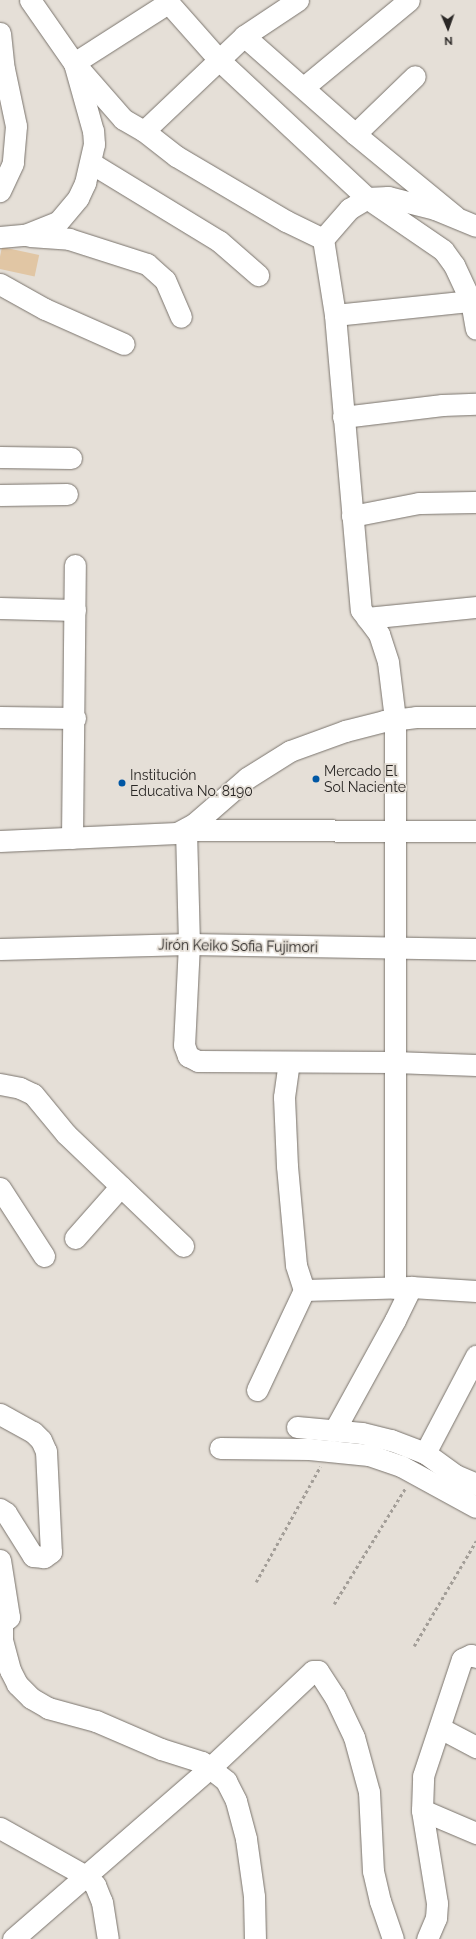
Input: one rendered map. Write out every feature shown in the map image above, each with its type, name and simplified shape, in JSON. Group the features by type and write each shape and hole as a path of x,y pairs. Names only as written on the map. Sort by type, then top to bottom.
{"street":[{"path":"144,131 273,7 298,0"},
{"path":"304,87 409,0"},
{"path":"35,2 74,63 123,119 144,131 176,156 286,222 322,239"},
{"path":"74,63 167,2 219,60 367,198 443,250 454,265 471,301 476,329"},
{"path":"0,33 4,70 16,126 13,164 0,191"},
{"path":"244,36 304,87 355,134 455,216"},
{"path":"25,236 58,222 68,211 78,198 91,163 93,131 74,63"},
{"path":"355,134 415,76"},
{"path":"91,163 219,241 258,275"},
{"path":"322,239 350,210 367,198 388,197 455,216 476,226"},
{"path":"0,237 25,236 69,239 148,264 165,280 180,317"},
{"path":"322,239 335,315 342,417 361,610 378,634 388,662 395,719 394,1062 403,1288 395,1320 334,1431"},
{"path":"0,284 45,309 124,344"},
{"path":"335,315 392,307 471,301"},
{"path":"342,417 442,405 476,404"},
{"path":"0,457 70,458"},
{"path":"0,495 68,494"},
{"path":"352,516 419,503 476,502"},
{"path":"72,838 75,718 75,565"},
{"path":"367,618 476,607"},
{"path":"0,608 75,610"},
{"path":"0,717 75,718"},
{"path":"186,830 247,778 290,751 345,731 395,719 476,717"},
{"path":"0,829 40,839"},
{"path":"186,830 189,944 184,1046 188,1056 198,1061 289,1063 394,1062 476,1065"},
{"path":"0,841 168,836 186,830 476,831"},
{"name":"Jirón Keiko Sofia Fujimori","path":"0,949 189,944 395,949 476,949"},
{"path":"258,1390 304,1290 296,1265 288,1166 284,1097 289,1063"},
{"path":"0,1084 20,1088 33,1094 66,1134 183,1246"},
{"path":"75,1238 121,1186"},
{"path":"0,1188 44,1256"},
{"path":"304,1290 403,1288 476,1291"},
{"path":"425,1452 476,1356"},
{"path":"0,1414 33,1432 41,1440 46,1451 51,1552 44,1557 33,1556 6,1513 0,1509"},
{"path":"297,1427 362,1433 425,1452 455,1475 476,1484"},
{"path":"220,1448 329,1451 369,1455 414,1473 476,1507"},
{"path":"0,1560 9,1612 7,1620 1,1625 2,1640 10,1670 17,1684 31,1698 48,1708 96,1721 211,1767 226,1781 236,1800 251,1868 255,1939"},
{"path":"427,1939 436,1918 437,1903 422,1810 423,1776 462,1659 471,1655 476,1657"},
{"path":"12,1939 211,1767 310,1671 318,1671 335,1697 354,1736 369,1792 373,1871 380,1901 394,1939"},
{"path":"440,1728 476,1747"},
{"path":"422,1810 476,1834"},
{"path":"0,1828 86,1876 95,1885 102,1902 108,1939"}],"path":[{"path":"256,1582 329,1451"},
{"path":"334,1604 414,1473"},
{"path":"414,1646 476,1541"}],"shaded area":[{"path":"2,247 39,255 35,276 0,269"}],"place":[{"name":"Mercado El Sol Naciente","path":"316,779"},
{"name":"Institución Educativa No. 8190","path":"122,783"}]}
